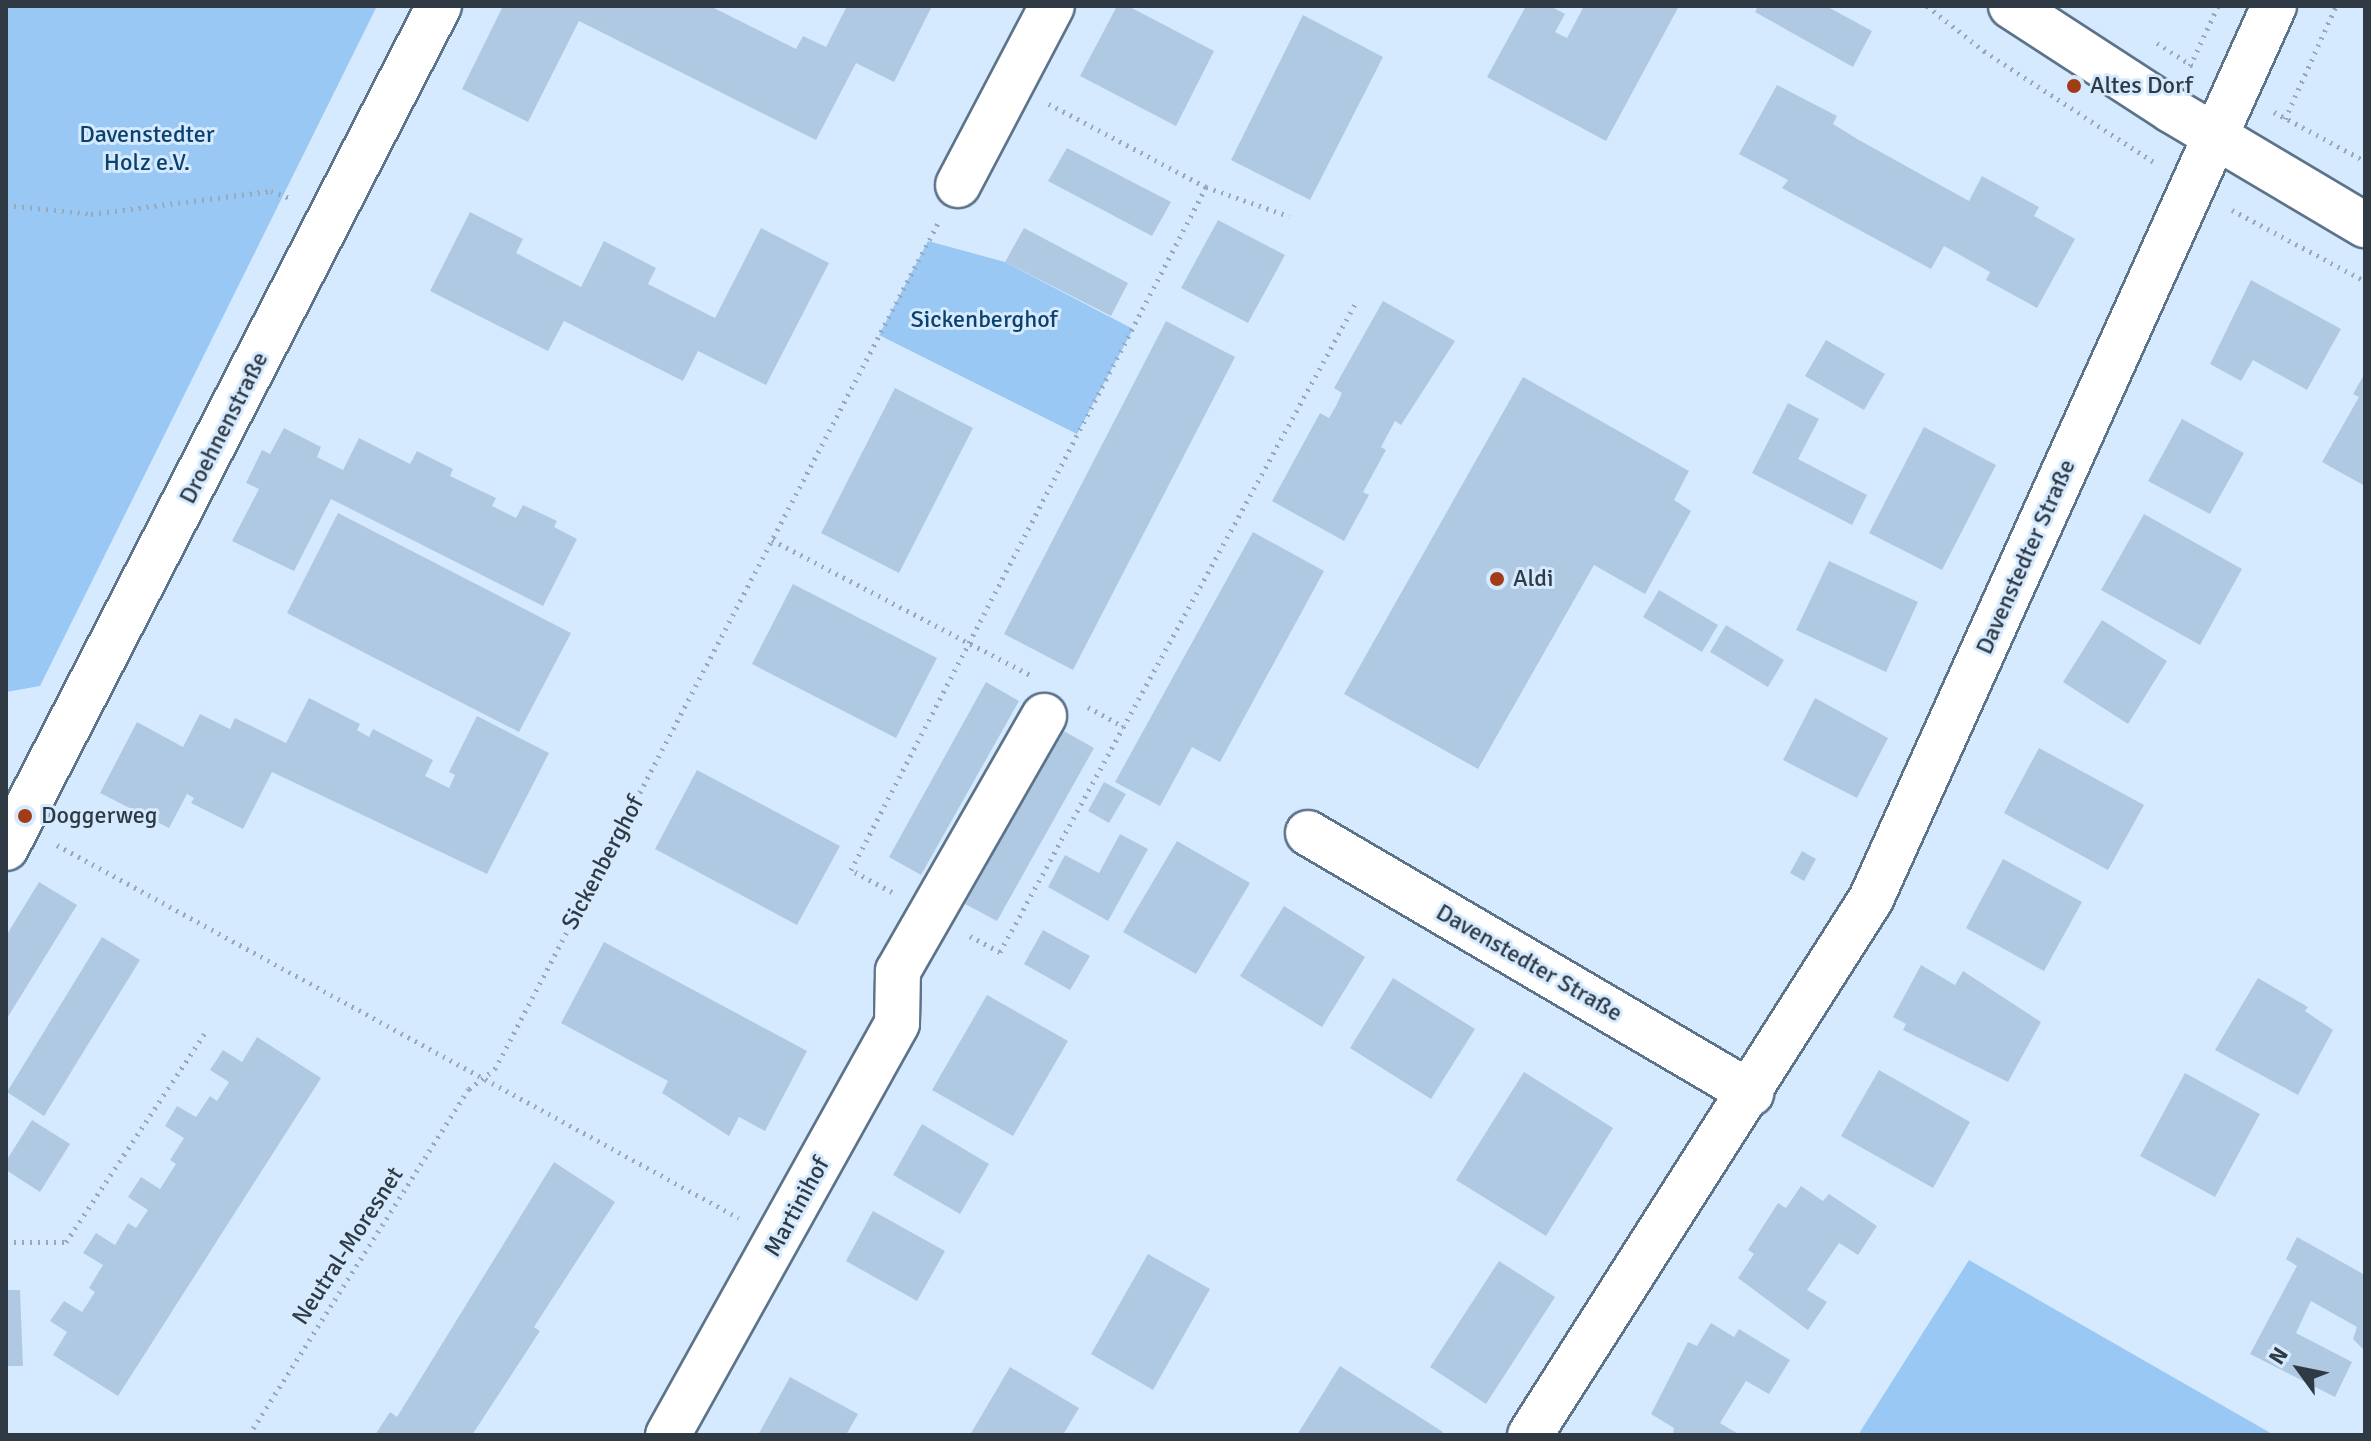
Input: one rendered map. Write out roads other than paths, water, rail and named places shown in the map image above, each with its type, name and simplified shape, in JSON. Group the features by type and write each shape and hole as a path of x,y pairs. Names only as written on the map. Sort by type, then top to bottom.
{"street":[{"name":"Droehnenstraße","path":"14,836 439,6"},
{"path":"958,185 1052,6"},
{"path":"2011,6 2171,110 2365,225"},
{"name":"Davenstedter Straße","path":"1530,1435 1751,1093 1871,899 2274,6"},
{"name":"Martinihof","path":"668,1435 897,1023 898,971 1058,701"},
{"name":"Davenstedter Straße","path":"1308,833 1751,1093"}],"place":[{"name":"Altes Dorf","path":"2074,86"},
{"name":"Aldi","path":"1497,579"},
{"name":"Doggerweg","path":"25,816"}],"park label":[{"name":"Davenstedter Holz e.V.","path":"147,149"},
{"name":"Sickenberghof","path":"984,320"}]}
